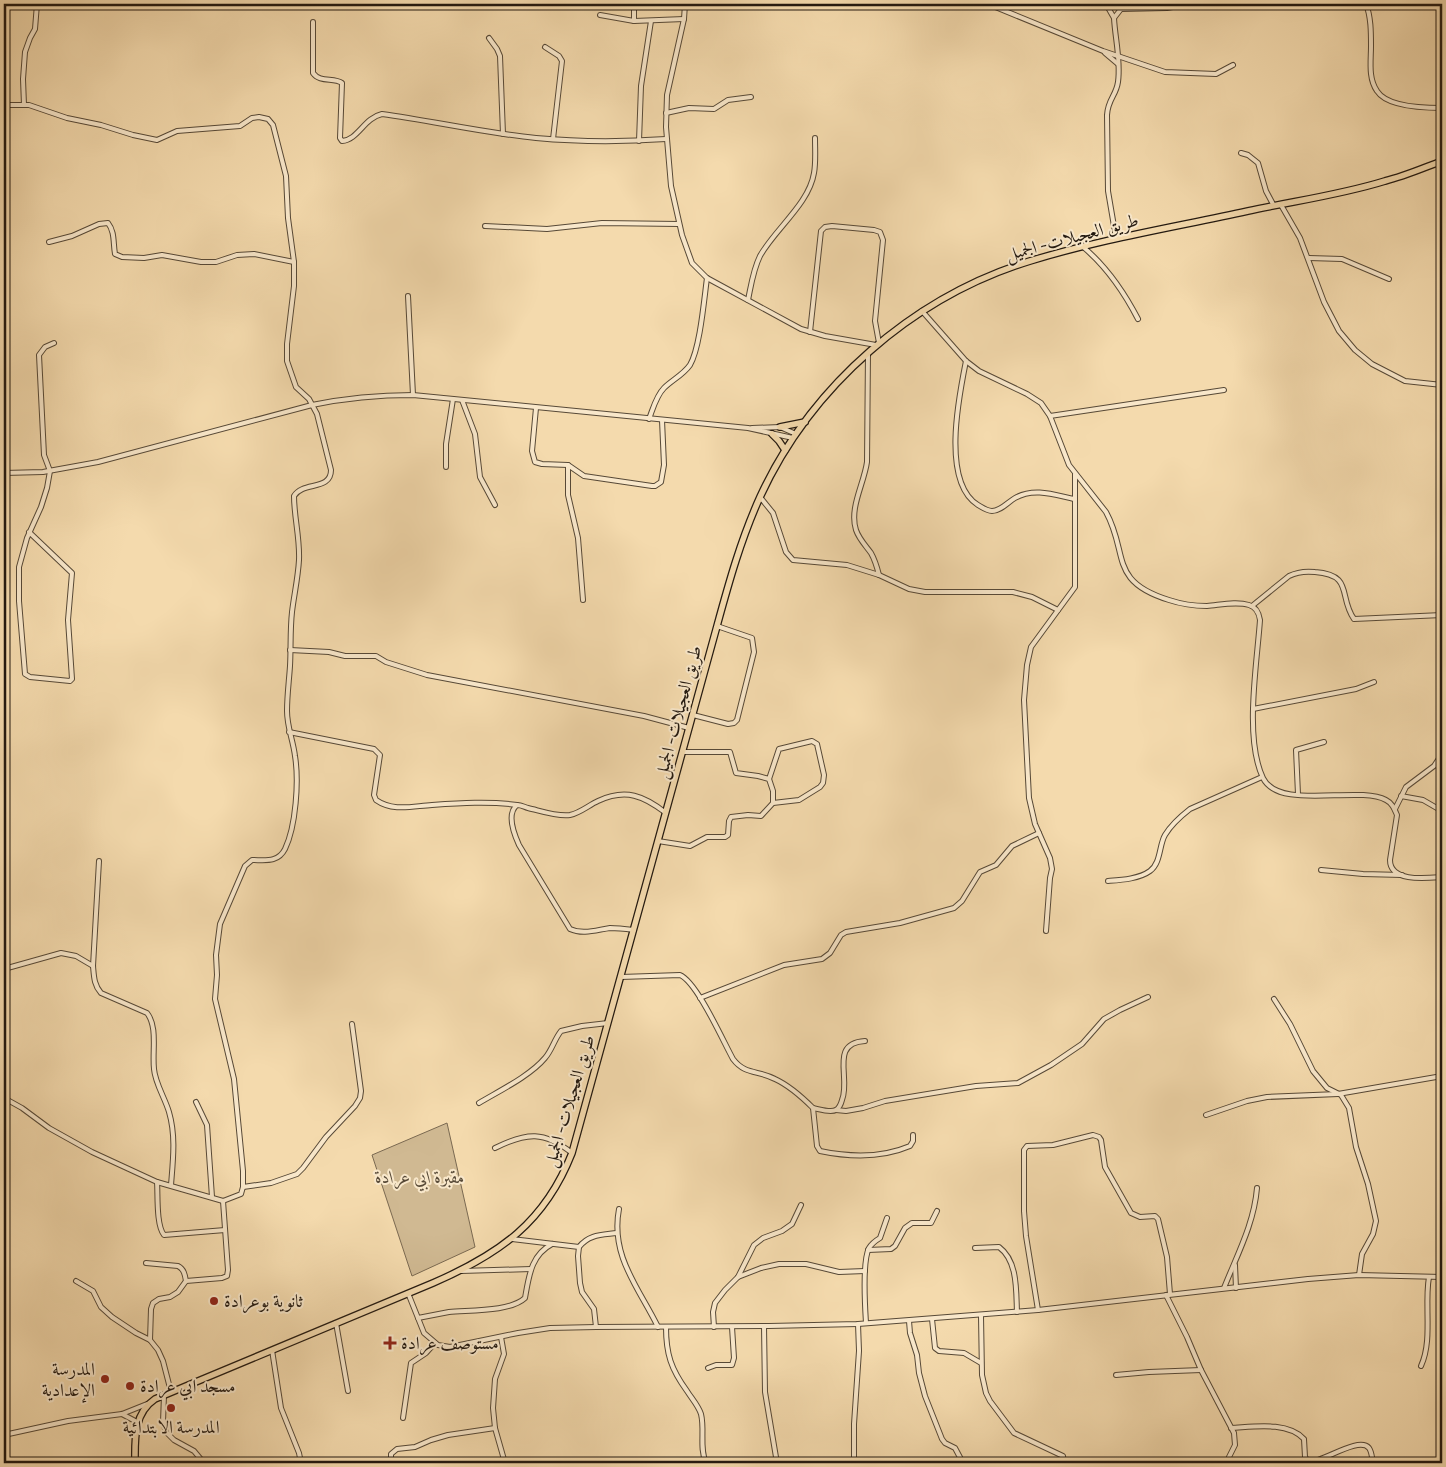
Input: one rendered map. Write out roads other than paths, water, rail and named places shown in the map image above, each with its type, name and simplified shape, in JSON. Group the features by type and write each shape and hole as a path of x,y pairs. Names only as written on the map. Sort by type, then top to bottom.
{"main road":[{"name":"طريق العجيلات- الجميل","path":"147,1404 164,1395 456,1271 493,1252 512,1239 540,1211 559,1183 572,1152 740,548 760,497 794,436 833,387 868,353 922,311 970,285 1029,261 1116,238 1282,205 1384,182 1442,161"},
{"path":"780,427 805,422"},
{"path":"772,434 785,450"},
{"path":"134,1463 137,1422 147,1404"}],"street":[{"path":"24,105 25,52 35,29 37,4"},
{"path":"634,4 634,21"},
{"path":"685,4 684,19 668,87 666,139 671,186 685,245 692,263 707,278 791,324 810,332 878,344 875,321 883,240 880,232 832,226 825,227 821,231 810,332"},
{"path":"988,4 1103,51 1161,71 1216,74 1233,65"},
{"path":"1107,6 1152,9 1189,4"},
{"path":"1366,4 1370,30 1371,75 1377,91 1388,100 1403,105 1442,108"},
{"path":"1107,6 1114,18 1118,64 1117,87 1108,104 1107,116 1108,191 1116,238"},
{"path":"1114,18 1121,8"},
{"path":"600,16 634,21 684,19"},
{"path":"639,141 640,96 652,21"},
{"path":"313,22 313,73 319,78 338,80 342,83 340,138 342,141 350,140 370,118 382,114 503,134 553,139 639,141 666,139"},
{"path":"489,38 500,56 503,134"},
{"path":"545,47 559,56 562,61 553,139"},
{"path":"1103,51 1118,64"},
{"path":"666,112 688,108 714,109 728,100 751,97"},
{"path":"4,105 24,105 40,108 67,118 157,140 177,131 233,128 259,116 268,119 273,125 286,176 288,218 294,262 294,286 287,344 287,361 296,387 309,399 317,414 331,474 329,480 325,483 298,490 294,496 300,547 298,577 292,611 287,708 289,732 295,757 297,791 290,834 286,848 275,860 252,860 245,866 220,924 218,936 216,1000 234,1080 243,1187 240,1196 223,1201 157,1182 92,1152 49,1128 22,1108 4,1098"},
{"path":"748,300 754,274 761,256 804,197 812,180 815,164 815,138"},
{"path":"1241,153 1248,155 1258,163 1266,191 1274,206"},
{"path":"1282,205 1300,238 1324,302 1339,331 1355,350 1388,374 1405,381 1442,385"},
{"path":"48,242 72,236 99,224 108,223 113,234 115,254 122,257 144,258 162,255 192,261 216,262 237,255 254,254 294,262"},
{"path":"485,226 547,229 602,223 680,224"},
{"path":"1082,246 1104,267 1123,293 1138,319"},
{"path":"1308,258 1342,259 1389,280"},
{"path":"649,419 663,389 684,372 692,361 707,278"},
{"path":"408,296 413,394"},
{"path":"922,311 966,361 979,371 1036,398 1050,416 1065,457 1075,474 1106,512 1114,529 1126,572 1143,589 1155,595 1185,604 1206,606 1249,604 1259,614 1253,709 1255,743 1262,777 1265,782 1278,791 1298,794 1380,797 1395,809"},
{"path":"29,532 72,573 68,620 68,642 72,662 72,679 70,681 30,677 24,672 24,648 21,638 18,601 22,553 29,532 41,507 50,471 44,456 39,355 45,347 54,343"},
{"path":"868,353 867,462 864,479 856,501 855,523 856,531 873,557 879,575"},
{"path":"966,361 956,416 955,437 963,487 970,499 982,508 992,511 998,510 1015,498 1029,493 1044,493 1074,498"},
{"path":"1050,416 1224,390"},
{"path":"4,473 20,474 50,471 98,462 312,405 372,395 413,394 536,408 748,428 780,427 794,436"},
{"path":"446,467 446,444 453,399"},
{"path":"462,400 475,434 480,477 495,505"},
{"path":"536,408 532,451 535,462 568,465 580,474 588,477 652,486 659,485 664,472 662,420"},
{"path":"748,428 772,434 794,436"},
{"path":"568,465 568,495 578,538 583,600"},
{"path":"1046,931 1052,869 1029,798 1024,709 1025,679 1031,647 1075,586 1075,474"},
{"path":"760,497 773,513 786,552 793,560 848,565 879,575 909,589 925,592 1013,592 1032,597 1058,610"},
{"path":"1252,606 1288,576 1307,571 1331,574 1340,580 1354,619 1442,615"},
{"path":"693,715 728,724 734,723 737,720 754,652 753,642 749,636 717,626"},
{"path":"290,650 329,652 345,656 376,656 386,662 456,682 627,712 689,728"},
{"path":"1253,709 1356,688 1374,682"},
{"path":"289,732 377,751 380,760 374,795 376,800 388,807 406,808 506,803 551,813 571,815 609,796 633,794 650,800 666,813"},
{"path":"658,841 690,846 707,837 725,837 728,835 728,821 731,817 748,814 761,816 773,803 799,800 823,784 823,768 817,744 812,741 780,749 768,780"},
{"path":"1298,794 1296,750 1324,742"},
{"path":"683,752 729,752 736,773 758,776 768,780 773,791 773,803"},
{"path":"1402,875 1394,870 1390,864 1397,821 1395,809 1406,787 1434,766 1442,754"},
{"path":"1108,881 1141,876 1150,871 1158,859 1166,834 1184,814 1190,809 1262,777"},
{"path":"1401,796 1423,800 1442,810"},
{"path":"517,805 511,817 515,835 521,849 570,929 575,932 610,928 634,930"},
{"path":"700,998 784,965 822,959 830,953 841,935 846,932 918,919 941,910 954,908 962,901 980,872 996,865 1012,846 1039,833"},
{"path":"99,862 92,966 96,987 101,993 147,1012 150,1017 153,1033 154,1070 170,1114 174,1138 172,1185"},
{"path":"1322,870 1402,875 1412,878 1442,878"},
{"path":"4,969 61,953 76,956 92,966"},
{"path":"621,977 680,975 686,978 700,998 739,1067 746,1071 775,1079 813,1108 836,1110 863,1108 885,1100 976,1086 1018,1083 1051,1065 1082,1044 1104,1020 1148,997"},
{"path":"1274,1000 1290,1024 1313,1071 1327,1088 1344,1098 1349,1108 1356,1147 1368,1184 1376,1221 1373,1234 1362,1254 1359,1275"},
{"path":"479,1103 524,1075 543,1060 552,1049 561,1031 608,1023"},
{"path":"243,1187 271,1183 297,1174 326,1136 355,1106 360,1098 361,1090 352,1024"},
{"path":"836,1110 844,1097 844,1054 850,1044 865,1041"},
{"path":"1206,1115 1247,1101 1267,1097 1338,1094 1442,1076"},
{"path":"196,1102 206,1125 212,1197"},
{"path":"813,1108 817,1146 820,1151 860,1155 884,1154 910,1146 913,1136"},
{"path":"495,1148 509,1140 536,1135 554,1140 572,1152"},
{"path":"1038,1310 1026,1236 1024,1150 1027,1146 1053,1145 1094,1135 1101,1140 1105,1167 1131,1213 1140,1217 1155,1216 1158,1219 1166,1257 1168,1295 1201,1370 1234,1433 1235,1445 1226,1463"},
{"path":"157,1182 160,1226 164,1235 224,1230"},
{"path":"1224,1288 1234,1263 1239,1256 1252,1218 1257,1188"},
{"path":"150,1340 151,1309 153,1303 159,1299 170,1298 178,1292 186,1281 228,1276 223,1201"},
{"path":"714,1327 713,1312 715,1303 738,1277 754,1245 763,1238 782,1231 792,1224 801,1205"},
{"path":"619,1209 617,1233 630,1277 658,1327"},
{"path":"868,1250 891,1249 895,1246 905,1228 912,1223 931,1223 937,1211"},
{"path":"866,1323 865,1271 868,1250 873,1242 880,1238 887,1218"},
{"path":"596,1327 594,1309 582,1292 580,1283 579,1247 584,1240 590,1237 617,1233"},
{"path":"512,1239 579,1247"},
{"path":"418,1318 448,1313 478,1312 518,1303 525,1298 531,1268 542,1250 552,1244"},
{"path":"975,1248 999,1247 1011,1260 1017,1312"},
{"path":"146,1263 178,1266 181,1268 186,1281"},
{"path":"1234,1263 1236,1288"},
{"path":"738,1277 761,1268 779,1264 806,1264 839,1272 865,1271"},
{"path":"456,1271 531,1268"},
{"path":"408,1293 424,1333 435,1343 443,1346 458,1346 550,1328 858,1324 981,1316 1308,1279 1359,1275 1442,1278"},
{"path":"1421,1366 1426,1350 1429,1277"},
{"path":"76,1281 93,1291 101,1307 112,1317 150,1340 158,1350 163,1361 171,1392"},
{"path":"981,1316 981,1363 986,1393 1011,1430 1063,1456 1064,1463"},
{"path":"932,1319 938,1351 964,1353 981,1363"},
{"path":"909,1321 920,1379 927,1402 942,1440 955,1448 963,1463"},
{"path":"336,1323 348,1391"},
{"path":"854,1463 854,1424 859,1351 858,1324"},
{"path":"764,1326 765,1392 777,1463"},
{"path":"666,1327 666,1349 669,1358 701,1413 703,1455 706,1463"},
{"path":"708,1368 716,1365 732,1365 734,1358 732,1327"},
{"path":"501,1337 504,1354 495,1379 493,1408 495,1428 505,1463"},
{"path":"403,1418 411,1362 426,1353 435,1343"},
{"path":"272,1350 281,1408 299,1453 301,1463"},
{"path":"1116,1375 1201,1370"},
{"path":"164,1395 163,1422 166,1432 174,1440 194,1451 204,1463"},
{"path":"7,1463 5,1435 68,1422 122,1414 147,1404"},
{"path":"122,1414 137,1422"},
{"path":"1231,1428 1269,1426 1282,1428 1298,1434 1304,1439 1306,1457 1309,1463 1321,1460 1346,1448 1364,1445 1368,1446 1373,1463"},
{"path":"390,1463 391,1454 397,1449 415,1447 457,1432 495,1428"}],"place":[{"name":"ثانوية بوعرادة","path":"214,1301"},
{"name":"مستوصف عرادة","path":"390,1343"},
{"name":"المدرسة الإعدادية","path":"105,1379"},
{"name":"مسجد ابي عرادة","path":"130,1386"},
{"name":"المدرسة الابتدائية","path":"171,1408"}],"park label":[{"name":"مقبرة ابي عرادة","path":"420,1177"}]}
